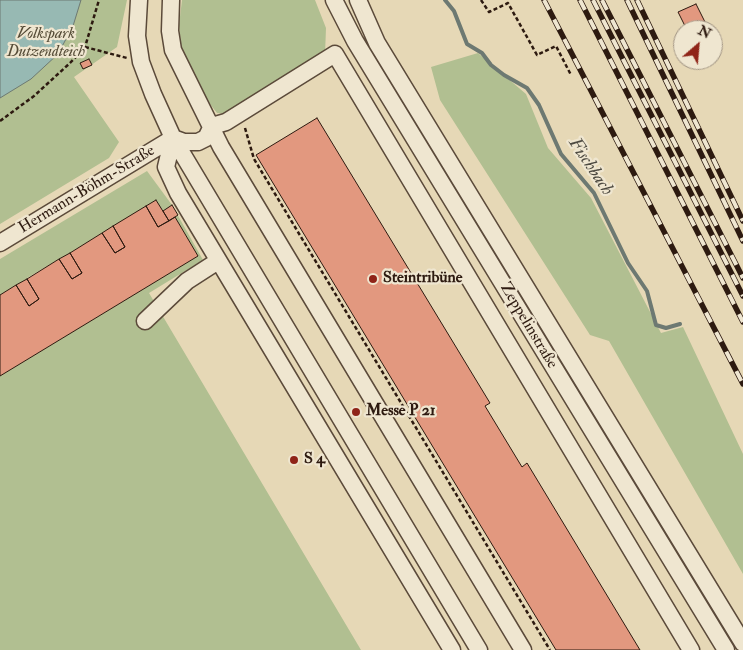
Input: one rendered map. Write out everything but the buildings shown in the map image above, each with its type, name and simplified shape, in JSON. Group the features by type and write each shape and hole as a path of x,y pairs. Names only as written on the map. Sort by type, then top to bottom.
{"street":[{"path":"139,0 137,36 141,62 173,138 479,650"},
{"path":"171,0 170,31 173,50 221,147 523,650"},
{"name":"Zeppelinstraße","path":"334,0 355,41 726,650"},
{"name":"Zeppelinstraße","path":"358,0 380,48 743,643"},
{"path":"173,138 184,142 198,142 206,138 212,126 226,122 335,54 691,650"},
{"path":"173,138 166,167 178,193 452,650"},
{"name":"Hermann-Böhm-Straße","path":"0,243 173,138"},
{"path":"145,321 187,281 218,261"}],"path":[{"path":"0,121 39,91 85,47 99,0"},
{"path":"481,0 489,12 508,3 537,55 550,51 556,46 570,75"},
{"path":"85,47 141,62"},
{"path":"241,112 254,160 550,650"}],"green space":[{"name":"Volkspark Dutzendteich","path":"0,0 127,0 117,47 74,77 119,142 109,158 0,224"},
{"path":"182,0 315,0 326,28 325,55 226,114 217,113 202,94 182,54 179,25"},
{"path":"478,53 526,94 548,148 591,198 661,333 683,327 743,454 743,574 609,341 590,335 440,100 431,67"},
{"path":"147,171 172,205 203,260 149,293 361,650 0,650 0,376 198,256 175,217 158,227 102,233 70,253 82,273 59,259 27,278 39,299 16,285 0,295 0,259"}],"water":[{"path":"0,0 81,0 73,26 58,54 31,79 0,98"}],"waterway":[{"name":"Fischbach","path":"445,0 454,11 467,44 482,53 491,65 504,75 527,88 539,105 561,154 594,193 628,263 647,291 656,325 666,328 680,324"}],"railway":[{"path":"544,0 743,384"},
{"path":"580,0 743,322"},
{"path":"593,0 743,296"},
{"path":"602,0 743,278"},
{"path":"627,0 743,241"},
{"path":"637,0 743,221"}],"place":[{"name":"Steintribüne","path":"373,279"},
{"name":"Messe P 21","path":"356,412"},
{"name":"S 4","path":"294,460"}]}
